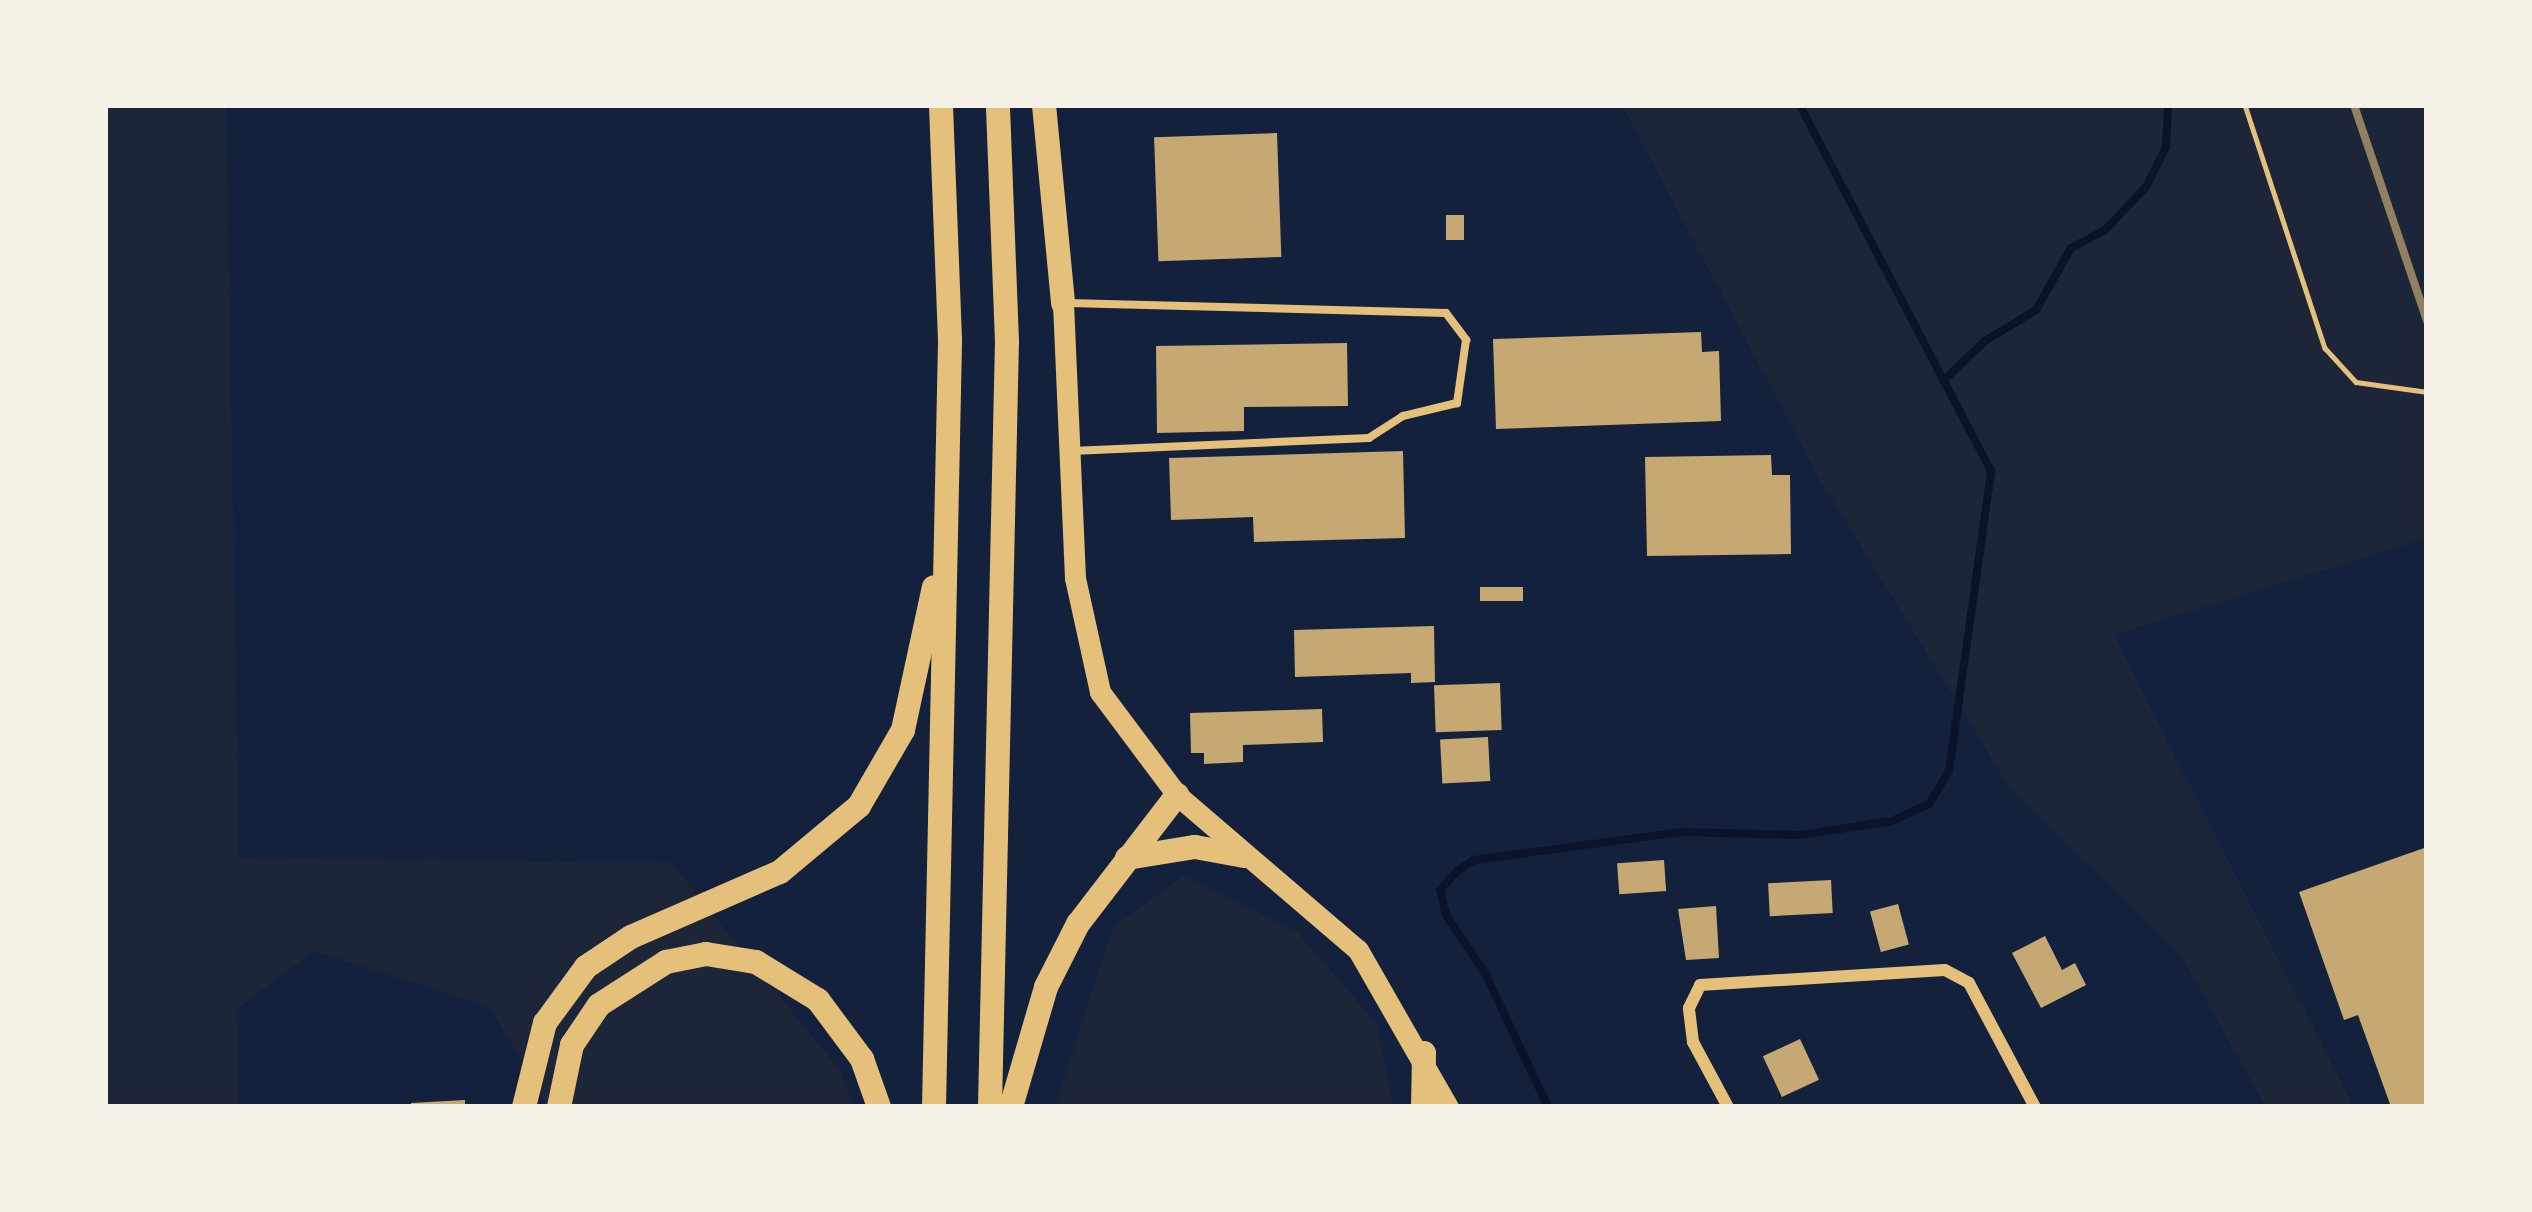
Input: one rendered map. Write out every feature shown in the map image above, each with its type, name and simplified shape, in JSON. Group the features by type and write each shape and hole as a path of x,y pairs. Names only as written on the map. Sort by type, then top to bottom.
{"highway":[{"path":"934,1107 948,520 941,105"},
{"path":"990,1107 1007,342 998,105"},
{"path":"1045,105 1063,303"},
{"path":"524,1107 544,1023 586,967 631,937 780,872 860,806 903,730 948,520"},
{"path":"1011,1107 1046,987 1078,924 1177,795"},
{"path":"1125,859 1195,847 1244,856"},
{"path":"559,1107 572,1045 598,1005 667,962 706,955 778,971 818,1000 862,1059 879,1107"},
{"path":"1423,1107 1424,1053"}],"main road":[{"path":"1063,303 1088,658 1115,723 1177,795 1358,950 1424,1053 1448,1107"}],"street":[{"path":"1729,1107 1693,1042 1693,994 1710,981 1945,970 1969,983 2035,1107"}],"lane":[{"path":"1063,303 1446,313 1466,340 1457,403 1403,416 1369,438 1070,451"}],"path":[{"path":"2246,105 2325,348 2356,382 2427,392"}],"shaded area":[{"path":"105,105 226,105 239,857 671,863 837,1067 855,1107 548,1107 490,1007 314,951 237,1009 239,1107 105,1107"},
{"path":"1622,105 2427,105 2427,538 2114,635 2353,1107 2266,1107 2182,957 2009,786 1819,478"},
{"path":"1185,875 1296,931 1377,1024 1393,1107 1055,1107 1113,927"}],"building":[{"path":"1277,133 1281,257 1158,261 1154,137"},
{"path":"1446,215 1464,215 1464,240 1446,240"},
{"path":"1701,332 1702,352 1719,351 1721,421 1496,429 1493,339"},
{"path":"1347,343 1348,406 1244,407 1244,431 1157,433 1156,346"},
{"path":"1403,451 1405,538 1254,542 1253,517 1171,520 1169,458"},
{"path":"1771,455 1772,475 1790,475 1791,554 1647,556 1645,457"},
{"path":"1480,587 1523,587 1523,601 1480,601"},
{"path":"1434,626 1435,682 1411,683 1411,673 1295,677 1294,630"},
{"path":"1500,683 1502,730 1436,732 1434,685"},
{"path":"1322,709 1323,742 1243,745 1243,762 1204,764 1204,753 1191,753 1190,713"},
{"path":"1488,737 1490,781 1442,783 1440,740"},
{"path":"2427,847 2427,1107 2391,1107 2358,1015 2344,1020 2299,892"},
{"path":"1664,860 1666,891 1619,894 1617,863"},
{"path":"1831,880 1833,913 1770,916 1768,883"},
{"path":"1898,904 1909,945 1881,952 1870,912"},
{"path":"1716,906 1719,958 1686,960 1678,909"},
{"path":"2045,936 2062,970 2075,963 2086,985 2041,1008 2012,953"},
{"path":"1800,1039 1819,1080 1782,1097 1763,1056"},
{"path":"465,1100 465,1107 411,1107 411,1103"}],"waterway":[{"path":"1548,1107 1485,973 1446,915 1440,890 1457,871 1474,860 1682,832 1800,835 1892,821 1929,804 1949,771 1991,471 1800,105"},
{"path":"1943,381 1985,341 2036,310 2071,248 2105,230 2146,187 2166,147 2168,105"}],"railway":[{"path":"2354,105 2427,321"}]}
